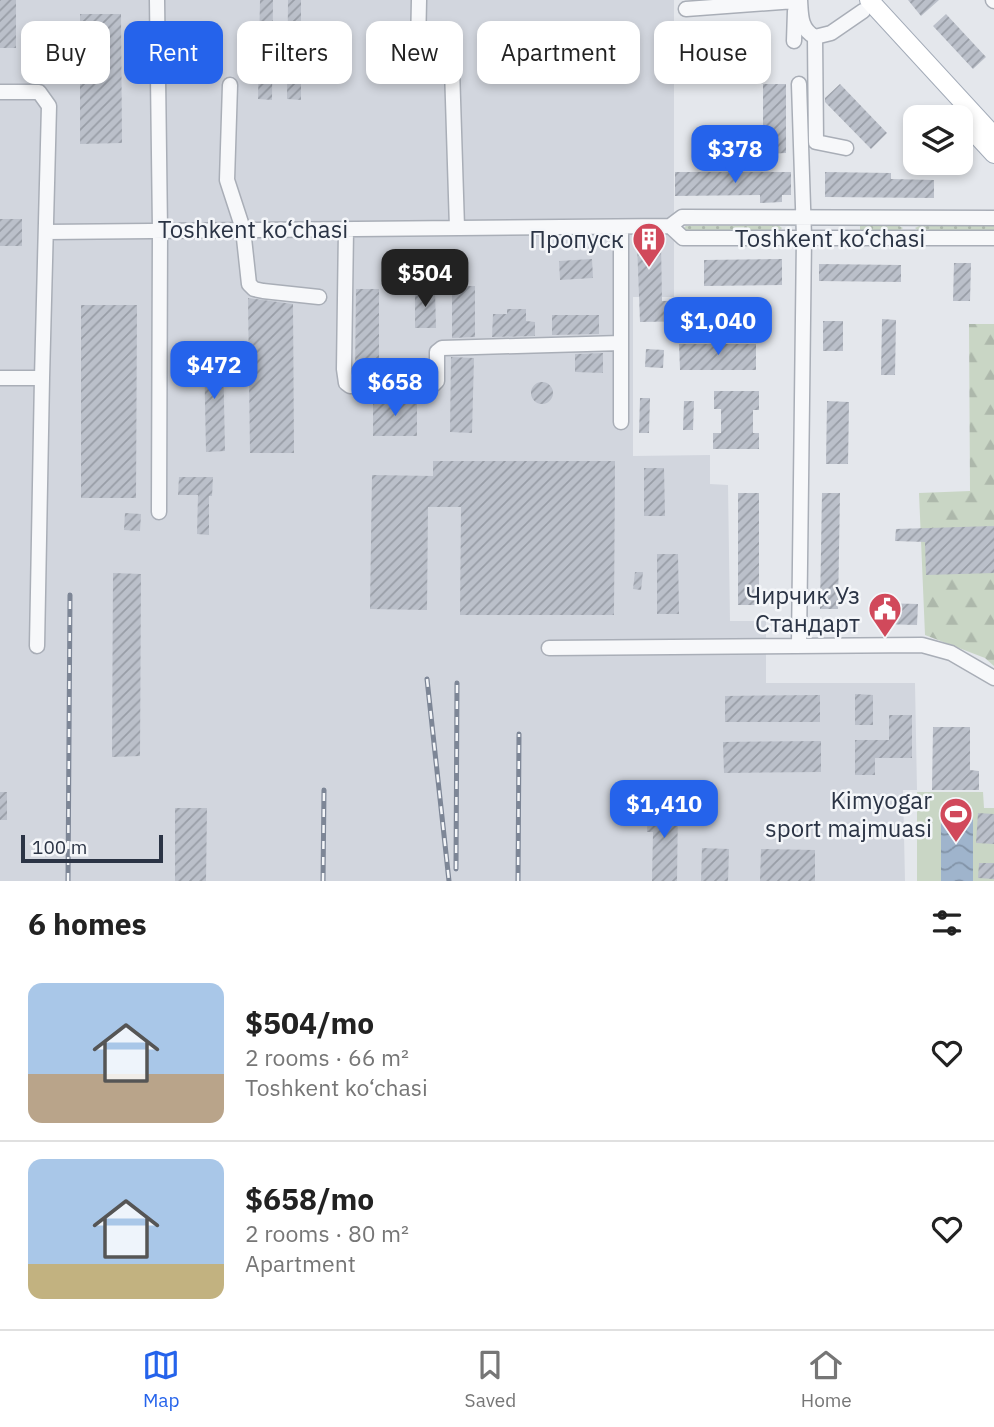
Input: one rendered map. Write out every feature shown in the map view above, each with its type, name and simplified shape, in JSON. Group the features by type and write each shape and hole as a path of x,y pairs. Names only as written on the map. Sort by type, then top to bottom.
{"main road":[{"path":"862,4 950,105"},
{"path":"862,4 994,136"},
{"path":"973,130 994,154"}],"street":[{"path":"157,0 160,230 159,512"},
{"path":"419,0 418,48 443,59 452,68 457,228"},
{"path":"686,9 797,0"},
{"path":"797,0 802,23 808,33 815,37 831,33 862,4"},
{"path":"794,41 797,0"},
{"path":"815,37 816,142 846,148"},
{"path":"799,84 804,218 799,645"},
{"path":"230,85 227,180 243,229 249,284 254,289 319,297"},
{"path":"0,92 39,92 49,106 37,646"},
{"name":"Toshkent ko‘chasi","path":"46,232 670,226 682,217 994,218"},
{"name":"Toshkent ko‘chasi","path":"670,226 683,238 994,238"},
{"path":"621,227 621,422"},
{"path":"346,229 344,369 346,383 350,386 433,385 437,381 438,352 442,348 621,343"},
{"path":"0,378 42,378"},
{"path":"549,648 922,645 951,653 994,678"}],"shaded area":[{"path":"0,0 674,0 674,21 654,21 654,84 674,84 674,297 633,297 633,456 710,455 710,484 728,485 730,621 766,621 766,683 915,683 917,790 903,790 905,881 0,881"}],"green space":[{"path":"778,225 782,228 779,231 682,229 686,226"},
{"path":"994,225 994,230 919,231 915,228 919,226"},
{"path":"860,226 903,228 899,231 860,231"},
{"path":"969,324 994,324 994,666 985,658 925,635 919,493 970,491"},
{"name":"Kimyogar sport majmuasi","path":"917,792 983,792 984,808 994,808 994,881 917,881"}],"water":[{"path":"941,814 973,815 973,881 941,881"}],"building":[{"path":"0,0 16,0 16,48 0,48"},
{"path":"260,0 273,0 273,21 260,21"},
{"path":"288,0 301,0 301,21 288,21"},
{"path":"908,0 939,0 921,16"},
{"path":"80,14 121,14 122,143 80,144 80,84 110,84 110,21 80,21"},
{"path":"946,14 986,57 973,69 933,26"},
{"path":"258,84 272,84 272,100 258,99"},
{"path":"287,84 301,84 301,100 287,99"},
{"path":"763,84 786,84 786,153 763,154"},
{"path":"840,84 887,133 871,149 825,102 825,98"},
{"path":"675,172 791,172 791,195 782,195 782,202 760,203 760,195 675,196"},
{"path":"825,172 891,173 891,179 934,180 934,198 825,197"},
{"path":"0,219 22,219 22,246 0,246"},
{"path":"637,243 661,243 662,301 701,300 701,321 640,322"},
{"path":"592,259 593,278 560,280 559,261"},
{"path":"782,259 782,285 704,286 704,260"},
{"path":"954,263 971,263 970,301 953,301"},
{"path":"819,264 901,265 901,282 819,281"},
{"path":"452,286 475,286 475,337 452,338"},
{"path":"356,289 379,289 379,376 355,376"},
{"path":"435,289 436,328 415,328 415,290"},
{"path":"248,298 293,304 294,453 250,453"},
{"path":"81,305 137,305 136,498 81,498"},
{"path":"507,309 526,309 526,321 535,322 535,336 492,337 493,314 507,314"},
{"path":"552,315 599,315 599,334 552,335"},
{"path":"882,319 896,320 895,375 881,375"},
{"path":"823,321 843,321 843,351 823,351"},
{"path":"679,344 756,344 756,370 680,370"},
{"path":"646,349 664,350 663,368 645,367"},
{"path":"223,350 225,451 206,452 204,351"},
{"path":"603,353 603,373 575,372 575,354"},
{"path":"451,357 474,358 472,433 450,432"},
{"path":"542,382 550,385 553,393 550,401 542,404 534,401 531,393 534,385"},
{"path":"714,391 759,391 759,410 753,410 753,433 759,433 759,449 713,449 713,433 721,433 721,409 714,409"},
{"path":"640,398 650,398 649,433 639,433"},
{"path":"373,400 417,400 417,436 373,436"},
{"path":"684,401 694,401 693,430 683,430"},
{"path":"827,401 849,402 848,464 826,464"},
{"path":"433,461 615,461 614,615 460,615 461,507 428,507 427,610 370,609 372,475 433,476"},
{"path":"644,468 664,468 665,516 644,516"},
{"path":"179,477 213,477 212,496 209,496 209,535 197,534 198,495 178,495"},
{"path":"738,493 759,493 759,605 738,605"},
{"path":"822,493 840,493 838,609 820,609"},
{"path":"125,513 141,514 140,531 124,530"},
{"path":"994,526 994,573 926,575 925,542 895,541 896,529"},
{"path":"657,554 678,554 679,614 657,614"},
{"path":"635,572 643,572 641,590 633,589"},
{"path":"113,573 141,574 140,756 112,757"},
{"path":"880,603 918,604 917,625 879,624"},
{"path":"855,694 873,695 873,725 855,725"},
{"path":"820,695 820,722 725,722 725,696"},
{"path":"889,715 912,715 912,758 875,758 875,775 855,775 855,740 889,740"},
{"path":"933,727 970,727 970,770 979,771 979,790 932,790"},
{"path":"821,741 821,772 724,773 723,742"},
{"path":"0,792 7,792 7,820 0,820"},
{"path":"648,802 678,802 677,881 652,881 653,832 647,832"},
{"path":"944,804 960,804 960,813 945,814"},
{"path":"175,808 207,808 206,881 175,881"},
{"path":"978,813 994,814 994,844 976,843"},
{"path":"702,848 729,849 728,881 701,881"},
{"path":"761,849 815,850 815,881 760,881"},
{"path":"979,863 994,863 994,879 978,878"}],"railway":[{"path":"68,881 70,595"},
{"path":"427,679 449,881"},
{"path":"456,869 457,683"},
{"path":"518,881 519,734"},
{"path":"323,881 324,790"}],"place":[{"name":"Пропуск","path":"649,269"},
{"name":"Чирчик Уз Стандарт","path":"885,639"},
{"name":"Kimyogar sport majmuasi","path":"956,844"}]}
